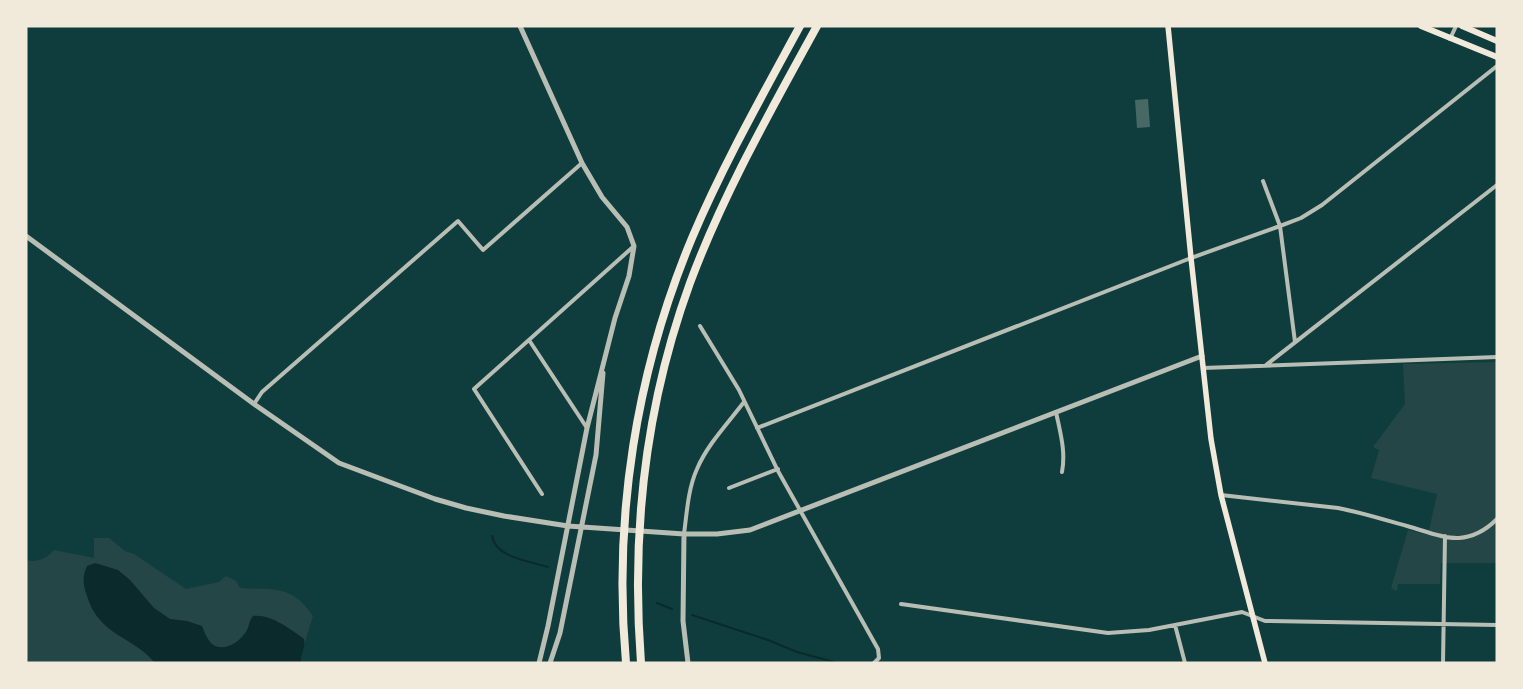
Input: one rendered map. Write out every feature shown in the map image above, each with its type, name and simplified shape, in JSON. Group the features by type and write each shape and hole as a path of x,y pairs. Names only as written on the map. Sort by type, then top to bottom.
{"highway":[{"path":"626,663 622,603 624,520 638,414 654,347 676,278 692,238 723,171 800,26"},
{"path":"641,663 638,602 639,521 647,451 660,382 676,324 705,246 736,179 817,26"}],"main road":[{"path":"1168,26 1211,439 1221,495 1265,663"},
{"path":"1421,26 1497,57"},
{"path":"1462,26 1497,41"}],"street":[{"path":"520,26 582,164 602,197 627,227 634,246 629,276 615,318 587,428 539,663"},
{"path":"1450,39 1456,26"},
{"path":"757,428 1311,213 1497,66"},
{"path":"254,404 262,392 458,221 483,250 582,164"},
{"path":"1263,181 1280,226 1295,342"},
{"path":"1265,365 1497,185"},
{"path":"26,236 254,404 339,463 408,490 466,508 568,526 684,534 717,534 750,530 1202,356"},
{"path":"542,494 474,389 634,246"},
{"path":"700,326 733,380 778,469 878,649 880,658 874,663"},
{"path":"529,340 587,428"},
{"path":"550,663 560,633 596,455 605,355"},
{"path":"1203,368 1497,356"},
{"path":"688,663 683,621 684,534 688,501 697,468 703,456 744,402"},
{"path":"1056,412 1065,458 1062,472"},
{"path":"729,488 778,469"},
{"path":"1221,495 1357,512 1458,538 1471,536 1484,530 1497,519"},
{"path":"1443,663 1445,536"},
{"path":"901,604 1108,633 1149,630 1242,612 1265,621 1497,625"},
{"path":"1175,625 1185,663"}],"shaded area":[{"path":"1497,362 1497,563 1441,563 1440,584 1398,584 1397,591 1391,588 1408,530 1428,535 1437,494 1371,478 1379,450 1373,447 1405,404 1403,364"},
{"path":"94,538 109,538 125,551 134,554 186,589 219,582 226,576 236,581 240,588 282,591 290,594 298,599 313,616 299,662 301,663 26,663 26,560 42,559 54,550 94,558"},
{"path":"95,563 118,570 130,580 154,608 170,619 187,621 202,626 208,639 215,646 226,647 240,639 247,630 253,616 267,617 304,639 301,663 155,663 137,647 108,628 92,609 85,588 84,577 87,566"}],"building":[{"path":"1148,99 1150,127 1137,128 1135,100"}],"waterway":[{"path":"492,536 495,543 506,554 548,567"},
{"path":"657,603 672,609"},
{"path":"692,615 768,640 797,652 834,662"}]}
